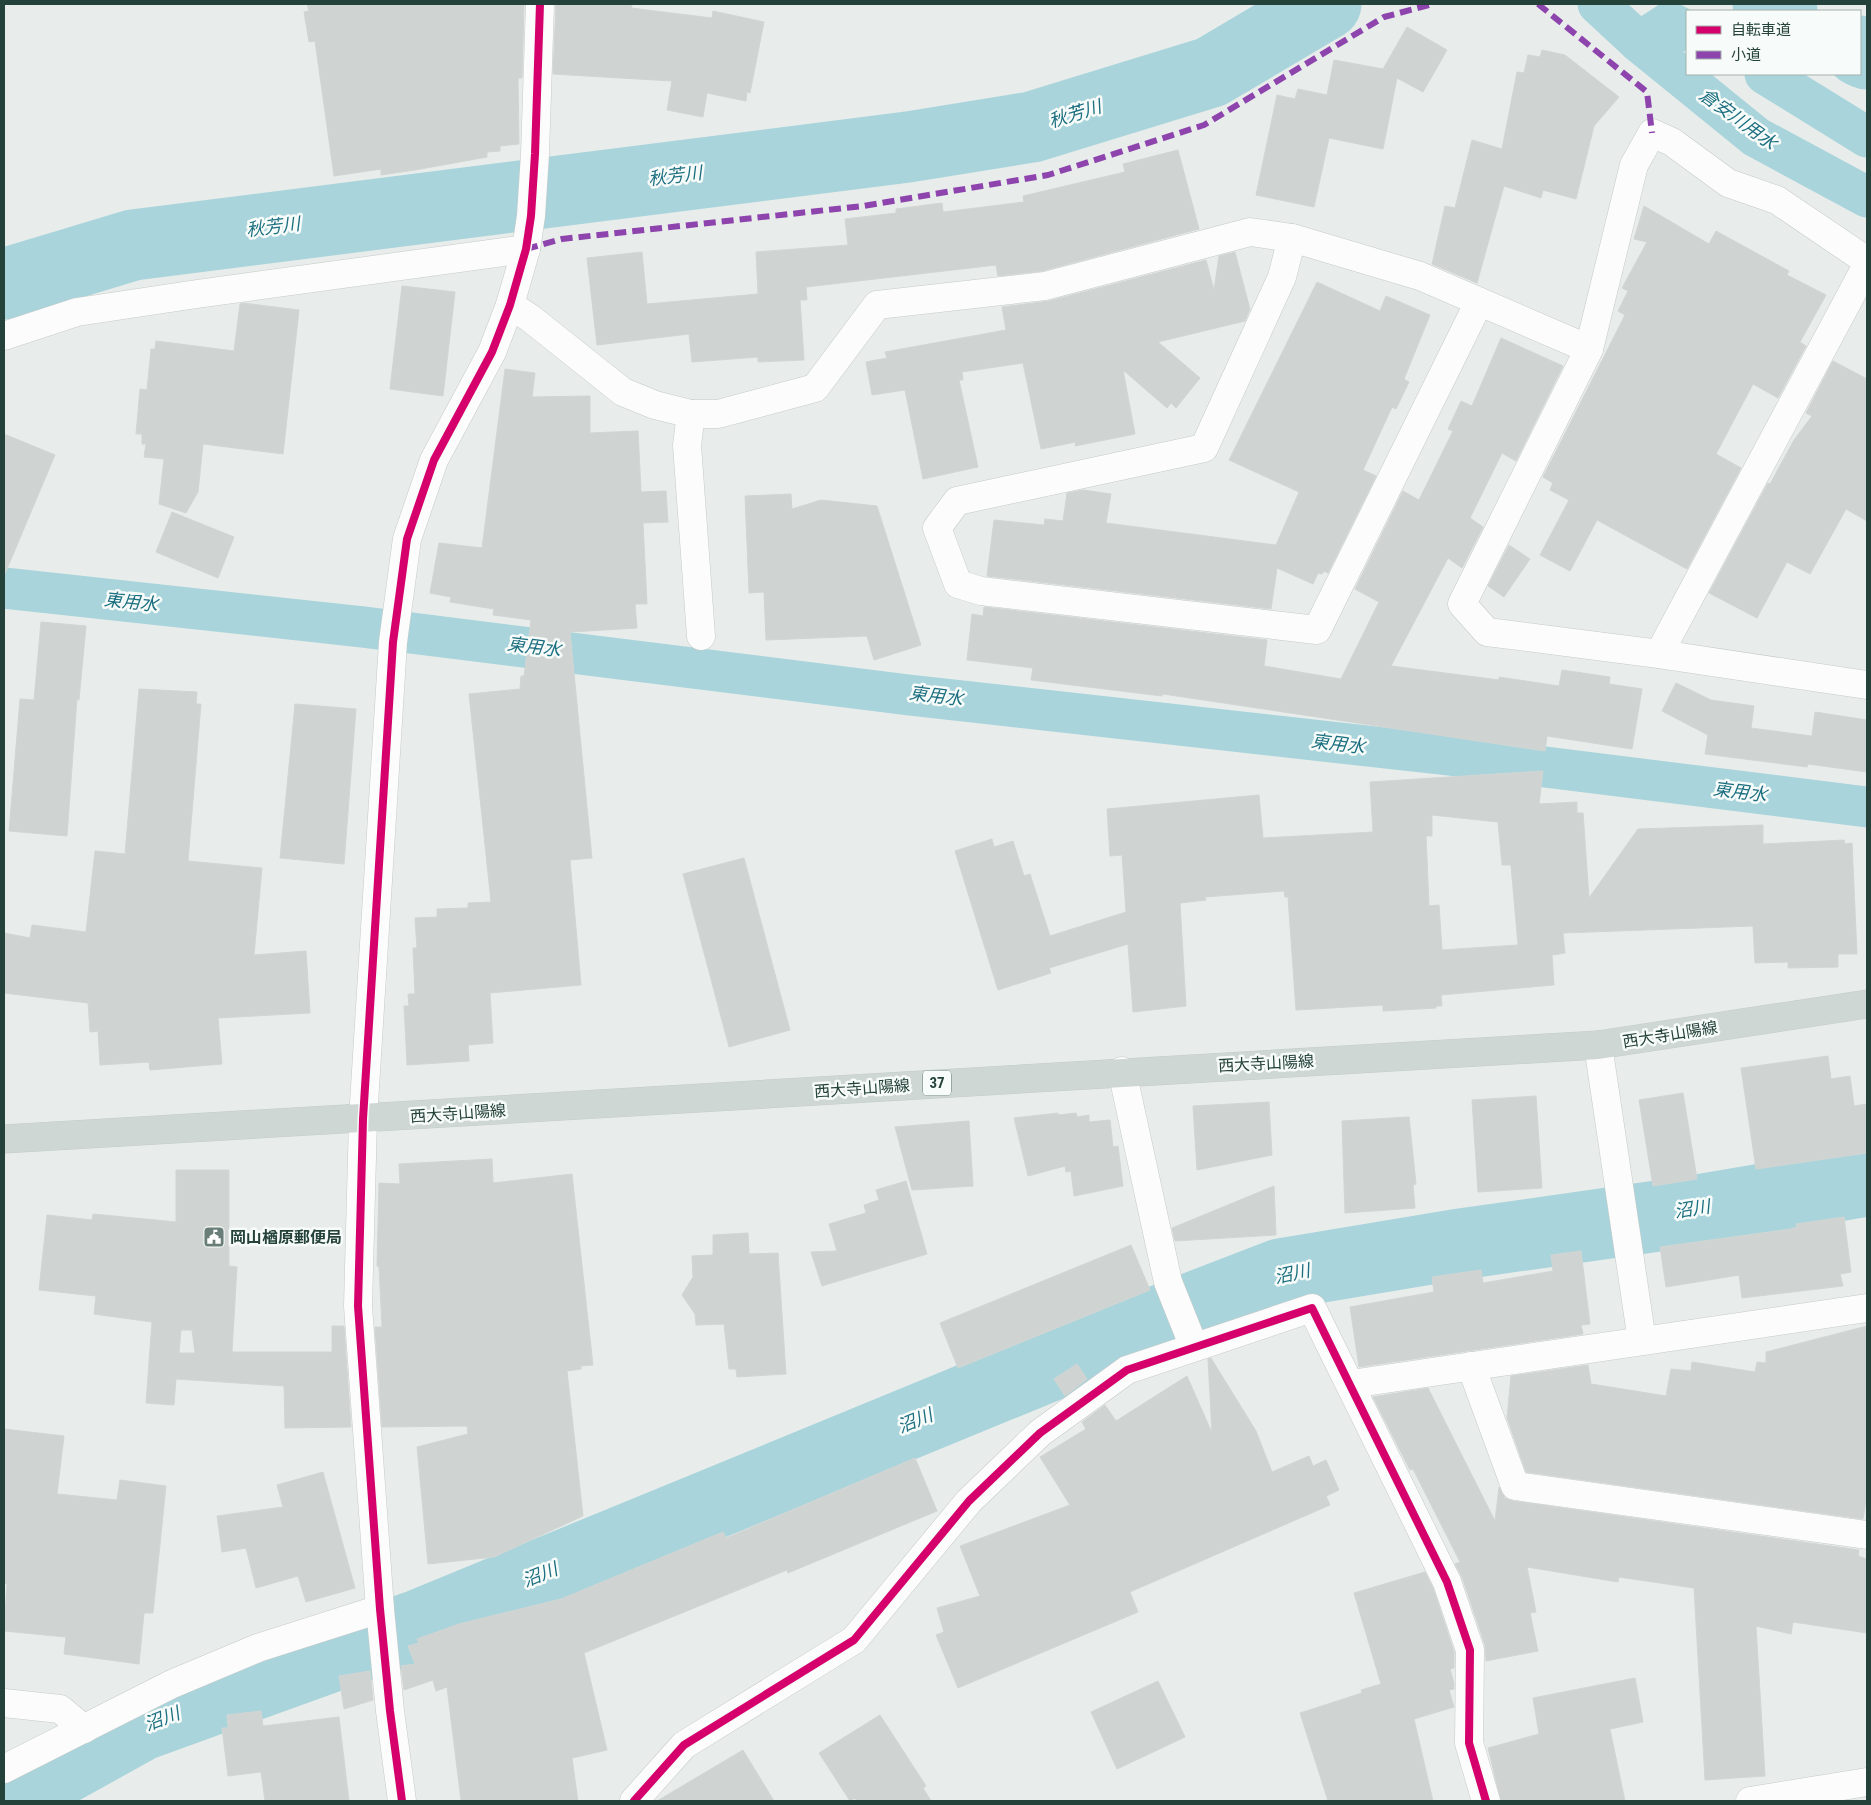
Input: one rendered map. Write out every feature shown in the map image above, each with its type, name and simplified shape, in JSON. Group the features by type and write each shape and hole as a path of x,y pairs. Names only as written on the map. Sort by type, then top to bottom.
{"main road":[{"name":"西大寺山陽線","path":"4,1139 1122,1071 1598,1045 1867,1004"}],"street":[{"path":"402,1801 390,1711 380,1609 358,1306 363,1118 393,642 396,608 407,539 434,460 492,352 510,305 526,249 531,216 535,154 540,4"},
{"path":"1866,682 1487,632 1462,604 1589,349 1634,165 1652,133 1672,142 1728,183 1777,200 1867,261"},
{"path":"510,305 530,318 624,392 655,405 691,414 718,414 815,388 877,305 1045,286 1250,232 1292,238 1420,276 1589,349"},
{"path":"1292,238 1282,276 1204,448 957,501 937,528 958,584 982,590 1317,630 1479,302"},
{"path":"4,336 77,312 526,249"},
{"path":"1658,654 1867,265"},
{"path":"691,414 687,445 701,636"},
{"path":"1598,1045 1642,1341"},
{"path":"1122,1071 1168,1282 1194,1347"},
{"path":"634,1801 684,1745 854,1640 968,1501 1040,1433 1127,1370 1312,1308 1447,1582 1470,1650 1469,1743 1486,1801"},
{"path":"1351,1384 1867,1308"},
{"path":"1471,1366 1515,1486 1867,1535"},
{"path":"4,1769 172,1684 250,1652 380,1609"},
{"path":"4,1702 60,1709 84,1728"},
{"path":"1750,1801 1867,1782"}],"building":[{"path":"307,4 524,4 522,78 518,78 519,144 500,146 500,151 487,152 487,157 415,170 381,175 381,169 334,176 315,41 309,42 304,12 309,11"},
{"path":"556,4 632,4 631,8 712,18 713,11 764,22 750,93 747,92 746,101 707,93 703,117 667,110 672,81 553,74"},
{"path":"1407,27 1447,50 1423,92 1397,78 1383,149 1329,138 1314,207 1256,195 1277,95 1295,99 1298,89 1327,95 1334,60 1383,69"},
{"path":"1542,50 1565,55 1619,97 1594,126 1576,199 1543,190 1541,198 1504,186 1477,283 1432,264 1445,206 1455,208 1472,140 1502,149 1517,72 1524,73 1528,55 1540,57"},
{"path":"1178,150 1199,229 1042,271 998,276 996,265 806,287 807,300 800,300 804,360 758,362 758,357 692,362 689,334 597,345 587,258 642,252 647,304 758,294 756,252 848,245 845,219 896,213 896,209 942,203 943,212 1024,202 1023,196 1125,172 1123,164"},
{"path":"1644,206 1709,244 1716,231 1789,271 1787,275 1826,295 1800,342 1806,346 1778,398 1753,384 1716,454 1741,468 1687,569 1597,520 1570,571 1540,555 1569,500 1550,490 1553,483 1543,477 1625,315 1618,311 1628,291 1622,288 1647,242 1634,239"},
{"path":"1235,252 1250,309 1245,321 1158,342 1200,378 1176,408 1171,403 1167,408 1123,370 1135,434 1075,446 1076,442 1041,449 1023,363 962,372 963,380 959,380 978,467 923,479 905,390 872,395 866,362 887,358 885,352 1006,330 1002,307 1049,301 1206,260 1214,290 1219,256"},
{"path":"1317,282 1380,311 1386,296 1430,315 1404,379 1409,382 1396,409 1392,407 1363,470 1376,476 1328,573 1324,571 1322,574 1318,573 1313,584 1277,568 1271,609 987,576 994,520 1044,525 1045,519 1063,521 1067,493 1083,490 1111,494 1106,523 1276,545 1299,492 1229,460"},
{"path":"402,286 455,292 443,396 390,389"},
{"path":"240,304 299,310 283,454 203,444 198,492 186,513 159,504 164,459 144,457 146,444 142,444 142,434 136,434 140,389 147,390 151,349 155,349 156,341 234,351"},
{"path":"1501,338 1563,366 1516,461 1502,453 1470,518 1483,527 1462,568 1448,558 1391,666 1499,680 1499,677 1559,686 1562,670 1610,677 1609,684 1642,689 1632,749 1547,736 1545,751 1163,694 1162,696 1031,680 1033,668 967,660 972,614 983,616 984,607 1267,640 1264,666 1341,679 1379,602 1355,589 1403,491 1419,500 1453,431 1448,429 1461,401 1472,406"},
{"path":"1833,361 1867,379 1867,521 1846,509 1810,574 1787,562 1757,618 1709,593 1768,483 1770,484 1794,440 1812,416 1806,413"},
{"path":"505,369 535,373 532,397 590,396 590,433 638,431 641,492 666,491 668,522 643,523 647,604 635,604 637,628 570,632 592,858 570,860 581,985 490,993 493,1043 468,1045 469,1061 407,1065 404,1006 409,1006 408,994 415,994 413,948 417,948 415,918 437,917 437,909 468,908 468,903 491,902 469,694 520,689 521,676 524,676 531,620 493,615 494,609 450,602 451,597 430,593 439,543 482,548"},
{"path":"4,434 55,455 4,576"},
{"path":"791,494 792,509 821,500 877,506 921,645 874,660 867,636 766,640 764,592 749,593 745,496"},
{"path":"172,512 234,537 218,578 156,552"},
{"path":"1509,545 1530,559 1504,597 1488,586"},
{"path":"41,622 86,626 79,700 77,699 67,836 9,831 20,699 34,700"},
{"path":"1676,683 1711,700 1754,706 1751,728 1812,736 1815,712 1867,720 1867,772 1808,764 1807,767 1705,754 1708,735 1662,711"},
{"path":"139,689 197,692 196,704 201,704 188,861 262,868 254,955 306,951 310,1013 218,1018 222,1064 150,1070 149,1062 100,1065 98,1031 90,1032 88,1003 4,993 4,933 30,938 32,925 86,932 95,851 125,854"},
{"path":"295,704 356,709 344,864 280,858"},
{"path":"1543,771 1539,804 1577,802 1577,813 1583,813 1589,898 1638,829 1763,825 1763,844 1844,840 1845,844 1852,843 1857,954 1838,954 1838,967 1788,968 1788,962 1755,963 1753,926 1563,933 1565,953 1552,955 1554,985 1441,995 1442,1006 1436,1006 1436,1008 1383,1011 1383,1005 1296,1010 1288,897 1285,897 1284,891 1205,897 1206,900 1180,903 1186,1006 1133,1012 1128,944 1049,968 1051,973 998,990 955,851 992,839 994,847 1013,841 1024,876 1030,874 1050,936 1126,912 1122,855 1110,856 1107,809 1259,795 1263,838 1373,832 1370,782","holes":["1432,815 1498,822 1502,865 1511,865 1518,945 1442,950 1439,905 1429,906 1426,836 1432,836"]},
{"path":"744,858 790,1030 729,1047 683,874"},
{"path":"1828,1056 1831,1079 1850,1076 1854,1106 1867,1104 1867,1153 1756,1169 1741,1068"},
{"path":"1683,1093 1697,1179 1653,1186 1639,1100"},
{"path":"1536,1096 1542,1188 1478,1192 1472,1100"},
{"path":"1269,1102 1272,1155 1197,1170 1193,1106"},
{"path":"1058,1113 1058,1115 1076,1113 1077,1117 1089,1115 1089,1122 1110,1120 1113,1147 1118,1146 1123,1186 1074,1196 1071,1171 1066,1172 1065,1166 1028,1176 1014,1118"},
{"path":"1409,1117 1416,1184 1413,1185 1415,1208 1345,1213 1342,1121"},
{"path":"969,1121 973,1186 912,1190 895,1127"},
{"path":"492,1159 493,1183 572,1174 593,1365 581,1366 581,1369 567,1371 583,1516 494,1557 428,1564 417,1447 468,1434 467,1426 382,1427 375,1327 382,1327 379,1267 377,1266 379,1183 400,1184 399,1164"},
{"path":"176,1170 229,1170 229,1266 237,1267 232,1352 332,1352 332,1326 344,1326 351,1427 285,1428 284,1386 176,1379 174,1405 146,1403 152,1322 94,1314 96,1296 39,1290 47,1215 92,1220 93,1214 176,1222","holes":["181,1330 192,1330 195,1353 179,1353"]},
{"path":"906,1181 927,1254 822,1286 811,1252 837,1251 829,1224 866,1213 864,1205 879,1200 876,1190"},
{"path":"1274,1186 1276,1235 1175,1241 1172,1228"},
{"path":"1844,1217 1851,1272 1840,1274 1843,1286 1742,1298 1739,1275 1666,1287 1660,1247 1791,1229 1797,1227 1796,1224"},
{"path":"748,1233 749,1254 778,1253 786,1374 737,1377 736,1369 729,1369 724,1324 696,1325 695,1314 682,1295 693,1277 692,1256 713,1255 713,1235"},
{"path":"1131,1245 1150,1290 958,1368 940,1323"},
{"path":"1581,1251 1590,1324 1581,1325 1583,1334 1359,1367 1350,1307 1434,1292 1432,1277 1481,1270 1483,1283 1553,1271 1551,1255"},
{"path":"1867,1326 1867,1495 1863,1519 1526,1472 1507,1418 1511,1376 1588,1365 1591,1384 1666,1396 1671,1369 1691,1371 1692,1362 1755,1372 1757,1362 1766,1363 1766,1352"},
{"path":"1211,1358 1256,1431 1272,1472 1309,1456 1313,1466 1326,1460 1339,1490 1326,1496 1330,1505 1130,1592 1138,1612 958,1688 936,1635 944,1632 937,1608 980,1596 960,1546 1070,1505 1040,1457 1086,1429 1082,1422 1105,1405 1116,1421 1187,1376 1212,1433 1208,1359"},
{"path":"1077,1364 1087,1379 1065,1396 1054,1379"},
{"path":"1428,1388 1495,1521 1499,1487 1505,1498 1513,1501 1859,1550 1858,1556 1867,1559 1867,1633 1793,1622 1791,1634 1756,1626 1765,1776 1705,1780 1694,1588 1619,1577 1618,1582 1527,1567 1536,1612 1530,1613 1538,1651 1486,1661 1485,1645 1462,1577 1455,1564 1460,1562 1413,1469 1410,1470 1373,1397"},
{"path":"4,1429 64,1436 57,1494 117,1500 120,1480 166,1486 153,1613 144,1613 139,1664 64,1654 66,1637 4,1631 7,1584 4,1583"},
{"path":"915,1458 937,1511 788,1573 787,1570 584,1653 607,1750 572,1758 578,1801 461,1801 447,1687 436,1691 433,1680 404,1690 401,1666 415,1664 408,1646 419,1643 417,1639 459,1624 561,1599 723,1532 726,1538"},
{"path":"323,1472 355,1588 306,1602 298,1576 256,1588 246,1548 222,1552 217,1516 283,1507 277,1485"},
{"path":"1425,1572 1433,1588 1454,1652 1454,1668 1450,1669 1454,1689 1449,1690 1454,1707 1414,1719 1433,1801 1328,1801 1300,1713 1362,1693 1361,1690 1381,1684 1354,1593"},
{"path":"370,1671 373,1700 344,1709 339,1676"},
{"path":"1635,1678 1643,1722 1610,1729 1625,1801 1501,1801 1488,1748 1539,1734 1533,1698"},
{"path":"1158,1681 1185,1737 1117,1769 1091,1712"},
{"path":"261,1711 263,1726 339,1717 349,1801 265,1801 261,1772 228,1776 222,1728 228,1728 227,1715"},
{"path":"880,1715 926,1786 923,1788 931,1801 857,1801 855,1798 850,1801 819,1753"},
{"path":"743,1750 774,1801 657,1801"}],"waterway":[{"name":"秋芳川","path":"4,284 133,245 908,147 1032,127 1211,72 1326,4"},
{"name":"倉安川用水","path":"1598,4 1639,42 1756,137 1867,197"},
{"name":"秋芳川","path":"1768,4 1780,10"},
{"path":"1639,42 1670,22 1686,30"},
{"name":"秋芳川","path":"1861,51 1867,54"},
{"path":"1767,75 1867,137"},
{"name":"東用水","path":"4,588 363,627 909,695 1448,755 1867,807"},
{"name":"沼川","path":"5,1801 142,1725 416,1626 1161,1320 1280,1274 1454,1245 1686,1212 1867,1181"}],"marked path":[{"path":"526,249 562,239 863,206 1048,175 1204,125 1384,17 1433,4"},
{"path":"1538,4 1647,92 1652,133"}],"cycle path":[{"path":"402,1801 390,1711 380,1609 358,1306 363,1119 393,642 407,539 434,460 492,352 510,305 526,249 531,216 535,154 540,4"},
{"path":"634,1801 684,1745 854,1640 969,1501 1040,1433 1127,1370 1312,1308 1447,1582 1470,1650 1469,1743 1486,1801"}],"place":[{"name":"岡山楢原郵便局","path":"214,1237"}]}
